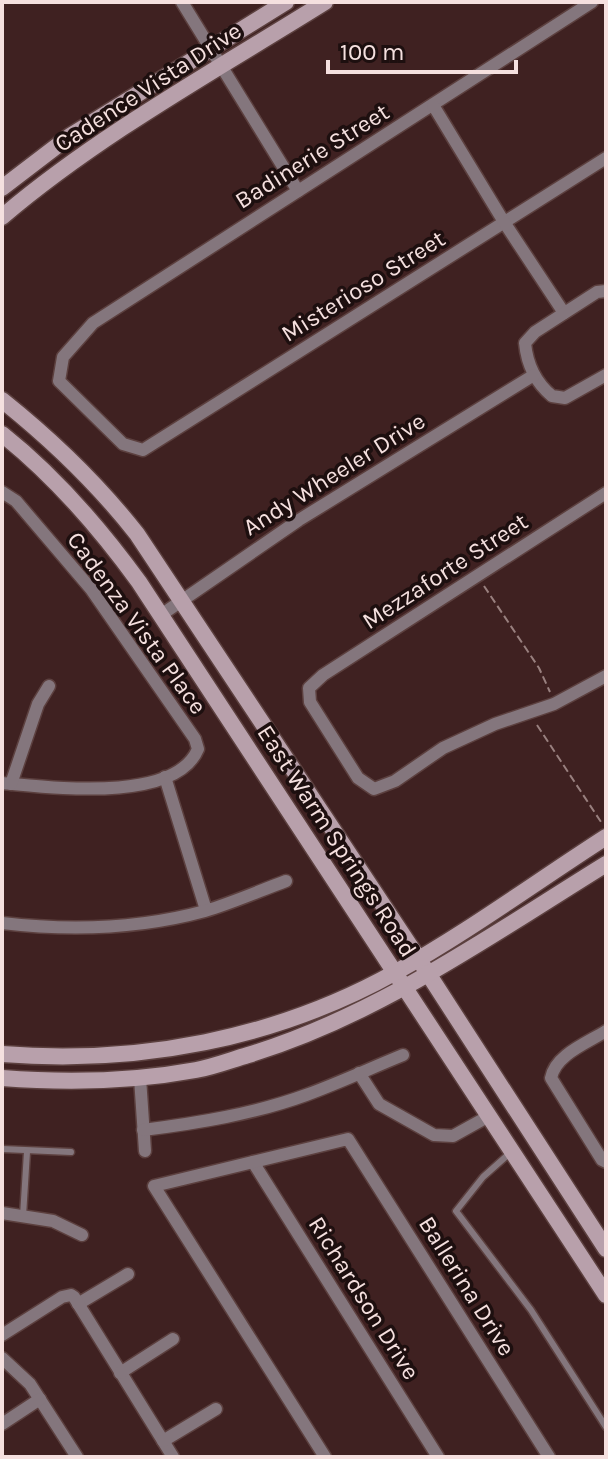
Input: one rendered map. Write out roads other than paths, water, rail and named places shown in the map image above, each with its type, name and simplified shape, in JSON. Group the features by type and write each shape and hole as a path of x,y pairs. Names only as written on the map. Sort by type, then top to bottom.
{"main road":[{"name":"Cadence Vista Drive","path":"2,188 70,136 286,2"},
{"name":"Cadence Vista Drive","path":"2,217 34,190 125,128 325,2"},
{"name":"East Warm Springs Road","path":"2,400 63,450 116,506 183,599 606,1249"},
{"name":"East Warm Springs Road","path":"2,434 54,480 90,518 161,615 606,1295"},
{"path":"2,1078 91,1082 140,1078 198,1070 281,1045 346,1018 399,980 418,958 606,837"},
{"path":"2,1054 74,1057 142,1053 186,1046 274,1023 338,999 428,974 606,864"}],"street":[{"path":"182,2 298,191"},
{"name":"Badinerie Street","path":"143,450 123,444 59,381 63,357 93,323 592,2"},
{"path":"433,105 564,313"},
{"name":"Misterioso Street","path":"143,450 606,158"},
{"path":"604,379 559,399 545,390 534,375 528,363 525,343 527,337 564,313 601,290 606,291"},
{"name":"Andy Wheeler Drive","path":"161,615 299,520 534,375"},
{"name":"Cadenza Vista Place","path":"2,492 16,501 91,589 195,739 198,749 190,761 165,777"},
{"name":"Mezzaforte Street","path":"606,493 323,675 309,688 310,702 358,778 374,789 395,781 443,748 495,724 559,702 606,676"},
{"path":"49,686 38,704 7,783 87,790 165,777 206,910"},
{"path":"2,923 96,928 135,925 206,910 286,881"},
{"path":"606,1031 559,1061 552,1069 551,1078 606,1162"},
{"path":"143,1130 212,1120 306,1095 403,1055"},
{"path":"359,1073 379,1104 434,1135 447,1137 459,1134 489,1116"},
{"path":"140,1078 145,1151"},
{"name":"Ballerina Drive","path":"253,1162 348,1139 549,1457"},
{"path":"253,1162 154,1186 325,1457"},
{"name":"Richardson Drive","path":"253,1162 438,1457"},
{"path":"2,1213 53,1221 82,1235"},
{"path":"78,1304 128,1274"},
{"path":"2,1335 62,1297 71,1295 173,1457"},
{"path":"120,1373 173,1339"},
{"path":"2,1358 30,1384 77,1457"},
{"path":"2,1424 40,1399"},
{"path":"163,1441 216,1409"}],"lane":[{"path":"2,1149 71,1152"},
{"path":"512,1151 483,1177 456,1211 531,1310 606,1427"},
{"path":"23,1217 27,1152"}]}
